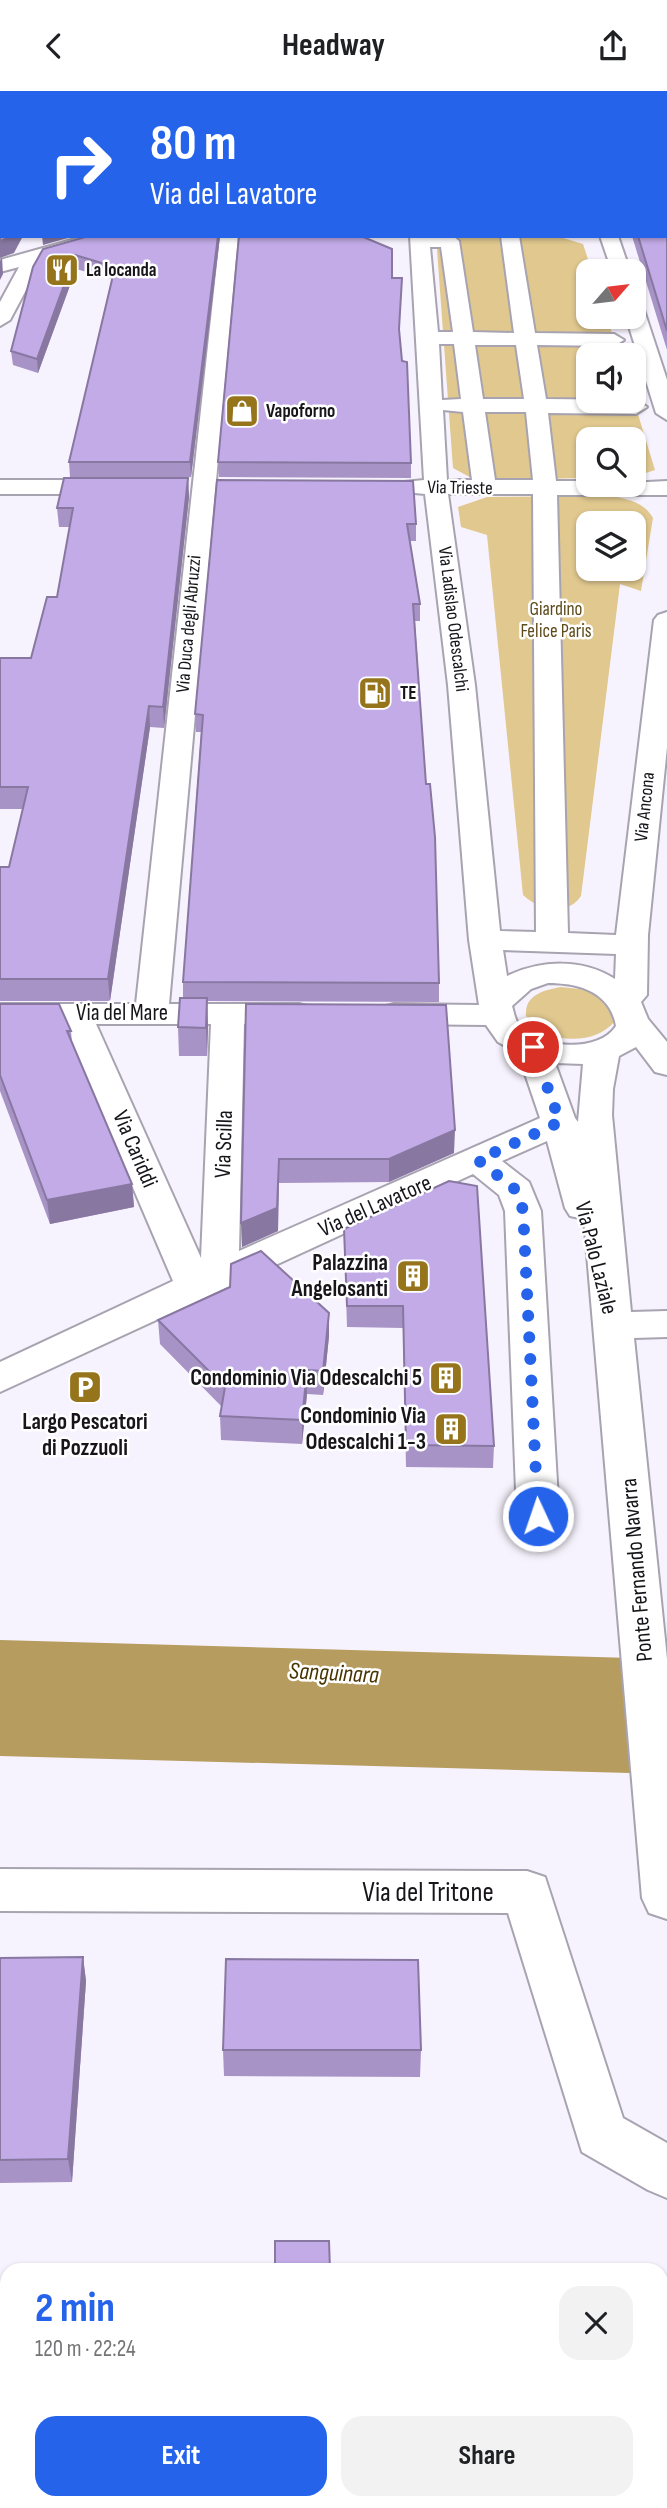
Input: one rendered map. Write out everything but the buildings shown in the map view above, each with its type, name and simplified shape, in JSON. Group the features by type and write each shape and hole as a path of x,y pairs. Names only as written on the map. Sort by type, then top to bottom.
{"street":[{"path":"0,266 100,238"},
{"name":"Via Duca degli Abruzzi","path":"152,1012 229,238"},
{"path":"415,238 450,241 484,484"},
{"name":"Via Ladislao Odescalchi","path":"415,238 434,405 436,487 467,724 485,940 497,1008"},
{"path":"510,238 536,406 544,489 552,943"},
{"path":"610,238 617,259"},
{"path":"0,320 35,255"},
{"path":"640,329 667,413"},
{"path":"426,338 614,340"},
{"path":"434,405 576,406"},
{"path":"0,487 135,487"},
{"path":"175,487 228,487"},
{"name":"Via Trieste","path":"385,487 576,489"},
{"name":"Via Trieste","path":"646,488 667,488"},
{"path":"646,497 667,509"},
{"name":"Via Ancona","path":"643,1010 632,945 667,620"},
{"path":"485,940 632,945"},
{"path":"643,1010 628,1039 604,1050 577,1054 533,1047 504,1029 497,1008 507,989 520,981 559,973 603,979 643,1010 667,1065"},
{"path":"364,1014 497,1008"},
{"name":"Via Cariddi","path":"75,1013 207,1280"},
{"name":"Via Scilla","path":"207,1280 228,1013"},
{"name":"Via del Mare","path":"0,1014 323,1014"},
{"name":"Via Palo Laziale","path":"533,1047 560,1122 612,1325"},
{"name":"Via Palo Laziale","path":"604,1050 595,1074 593,1095 612,1325"},
{"name":"Via del Lavatore","path":"0,1378 207,1280 560,1122"},
{"path":"478,1160 516,1190 523,1210 538,1516"},
{"path":"612,1325 667,1324"},
{"name":"Ponte Fernando Navarra","path":"612,1325 630,1486 667,1898"},
{"name":"Via del Tritone","path":"0,1890 527,1892 601,2134 667,2172"}],"green space":[{"path":"436,238 564,238 583,244 588,259 576,259 576,329 611,329 615,343 576,343 576,413 638,413 642,427 576,427 576,478 475,480 453,468"},
{"path":"646,440 655,470 646,473"},
{"name":"Giardino Felice Paris","path":"487,497 616,497 641,505 653,518 646,561 646,511 576,511 576,581 643,581 641,591 620,584 581,896 575,903 561,909 545,907 523,895 487,535 461,527 458,507"},
{"path":"561,987 589,990 611,1003 615,1021 595,1035 569,1039 557,1037 534,1025 526,1016 528,1003 542,992"}],"water":[{"name":"Sanguinara","path":"0,1640 667,1659 667,1774 0,1756"}],"place":[{"name":"La locanda","path":"62,270"},
{"name":"Vapoforno","path":"242,411"},
{"name":"TE","path":"375,693"},
{"name":"Palazzina Angelosanti","path":"413,1276"},
{"name":"Condominio Via Odescalchi 5","path":"446,1378"},
{"name":"Largo Pescatori di Pozzuoli","path":"85,1387"},
{"name":"Condominio Via Odescalchi 1-3","path":"451,1429"}],"route":[{"path":"533,1047 560,1122 478,1160 516,1190 523,1210 538,1516"}]}
